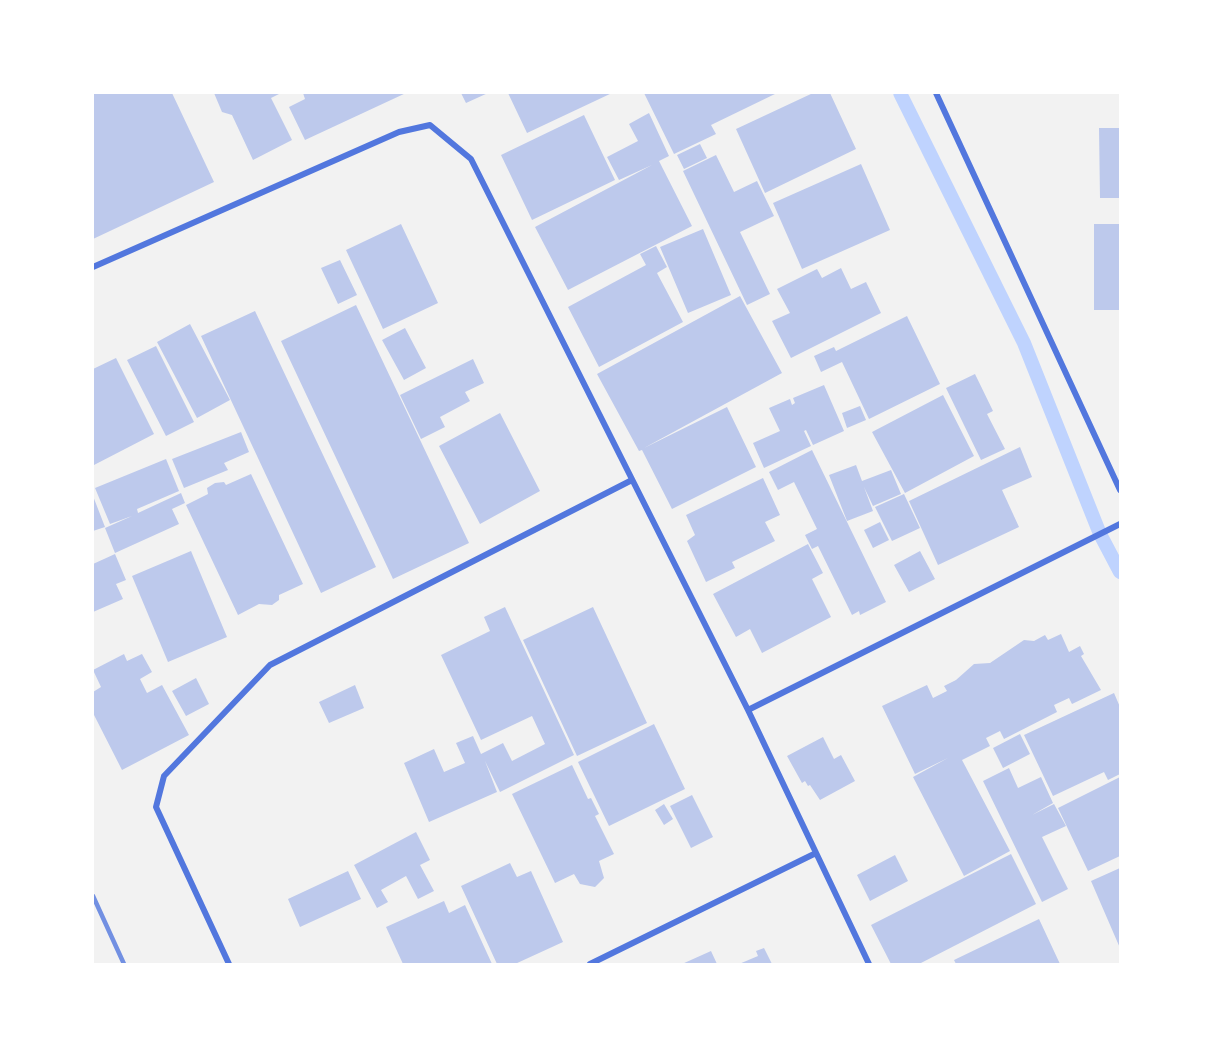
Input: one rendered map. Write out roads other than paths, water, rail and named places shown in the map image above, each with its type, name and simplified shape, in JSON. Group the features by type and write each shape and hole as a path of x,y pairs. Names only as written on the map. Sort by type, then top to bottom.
{"street":[{"path":"936,93 1120,490"},
{"path":"93,267 399,132 430,125 471,159 748,710 869,964"},
{"path":"229,964 156,807 164,776 270,665 632,480"},
{"path":"748,710 1120,524"},
{"path":"590,964 816,854"}],"waterway":[{"path":"900,93 1024,343 1100,534 1120,572"}],"railway":[{"path":"93,896 124,964"}]}
